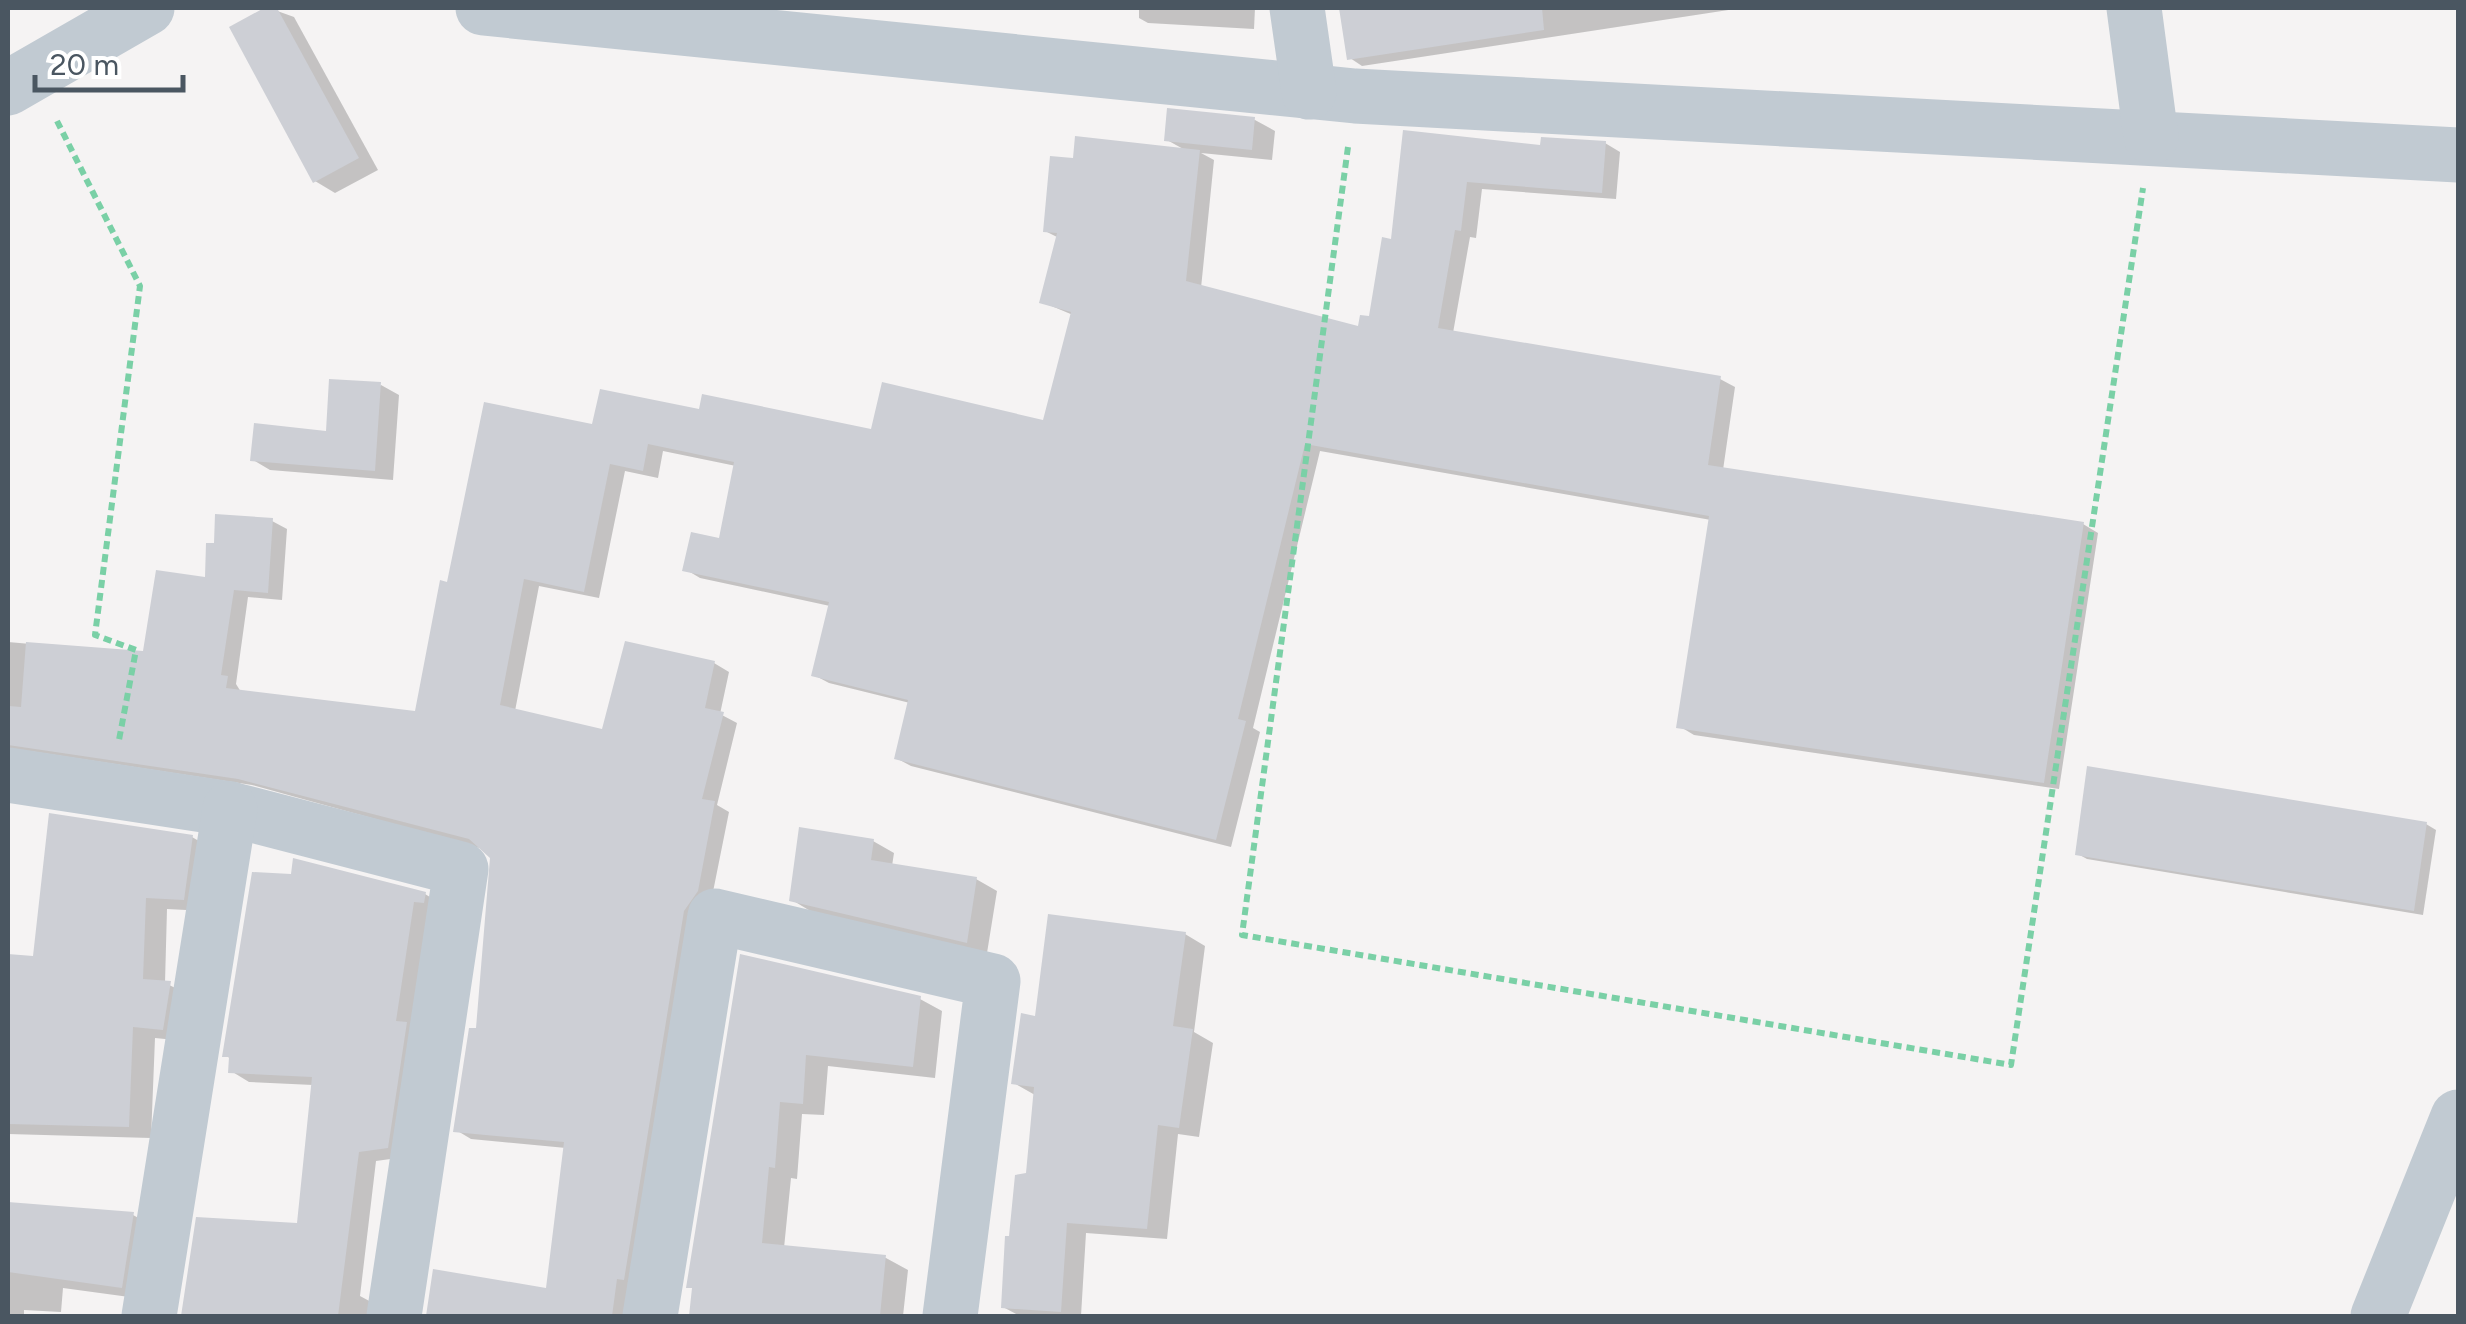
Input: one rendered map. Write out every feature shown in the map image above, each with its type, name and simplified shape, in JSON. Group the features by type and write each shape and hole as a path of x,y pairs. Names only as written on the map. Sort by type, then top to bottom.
{"street":[{"path":"20,80 147,8"},
{"path":"482,8 1331,94 2458,155"},
{"path":"1297,8 1331,94"},
{"path":"2134,8 2151,137"},
{"path":"8,774 230,809 461,869 394,1316"},
{"path":"148,1316 230,809"},
{"path":"650,1316 715,916 994,981 950,1316"},
{"path":"2378,1316 2458,1118"}],"path":[{"path":"20,80 140,286 94,635 136,650 110,791"},
{"path":"1331,94 1242,936 2012,1065 2151,137"}],"building":[{"path":"264,8 277,8 359,158 313,183 229,27"},
{"path":"1339,8 1542,8 1544,30 1347,60"},
{"path":"1167,108 1255,117 1252,150 1164,141"},
{"path":"1403,130 1540,145 1541,137 1606,141 1602,193 1467,182 1461,231 1455,230 1438,328 1721,376 1708,465 2084,522 2044,783 1676,728 1709,516 1305,444 1238,719 1246,721 1216,840 894,759 908,700 811,676 829,602 682,571 691,532 719,538 734,462 648,444 643,471 610,464 584,592 524,579 500,705 602,729 625,641 715,661 705,708 724,712 702,799 715,801 698,891 684,911 624,1280 617,1279 612,1316 426,1316 433,1269 546,1288 564,1142 453,1132 469,1028 476,1028 490,858 469,839 238,779 8,745 9,706 21,707 26,642 143,651 156,570 205,577 206,543 214,543 215,514 273,518 268,593 234,590 221,675 228,676 226,688 415,711 440,580 447,582 484,402 592,424 600,389 699,409 702,394 871,429 882,382 1043,420 1071,312 1039,303 1057,233 1043,232 1050,156 1073,158 1075,136 1200,150 1186,281 1358,326 1360,315 1369,316 1382,237 1391,239"},
{"path":"329,379 381,382 375,471 250,461 254,423 326,431"},
{"path":"2087,766 2427,822 2414,911 2075,855"},
{"path":"49,813 193,835 184,900 146,898 143,979 171,981 163,1030 133,1027 129,1127 8,1124 8,954 33,956"},
{"path":"799,827 874,839 871,860 977,877 967,943 789,901"},
{"path":"293,858 426,892 424,903 414,902 396,1021 407,1022 388,1148 359,1152 338,1316 181,1316 196,1217 297,1223 312,1077 228,1073 229,1057 222,1057 252,872 291,874"},
{"path":"1048,914 1186,932 1173,1026 1193,1029 1179,1128 1158,1125 1147,1229 1067,1223 1061,1312 1001,1308 1005,1236 1009,1236 1015,1175 1026,1173 1034,1087 1011,1084 1021,1013 1035,1016"},
{"path":"740,954 921,996 913,1067 806,1055 803,1104 780,1102 775,1168 769,1167 762,1243 886,1255 880,1316 689,1316 692,1288 686,1288"},
{"path":"8,1202 134,1212 122,1288 8,1272"}]}
